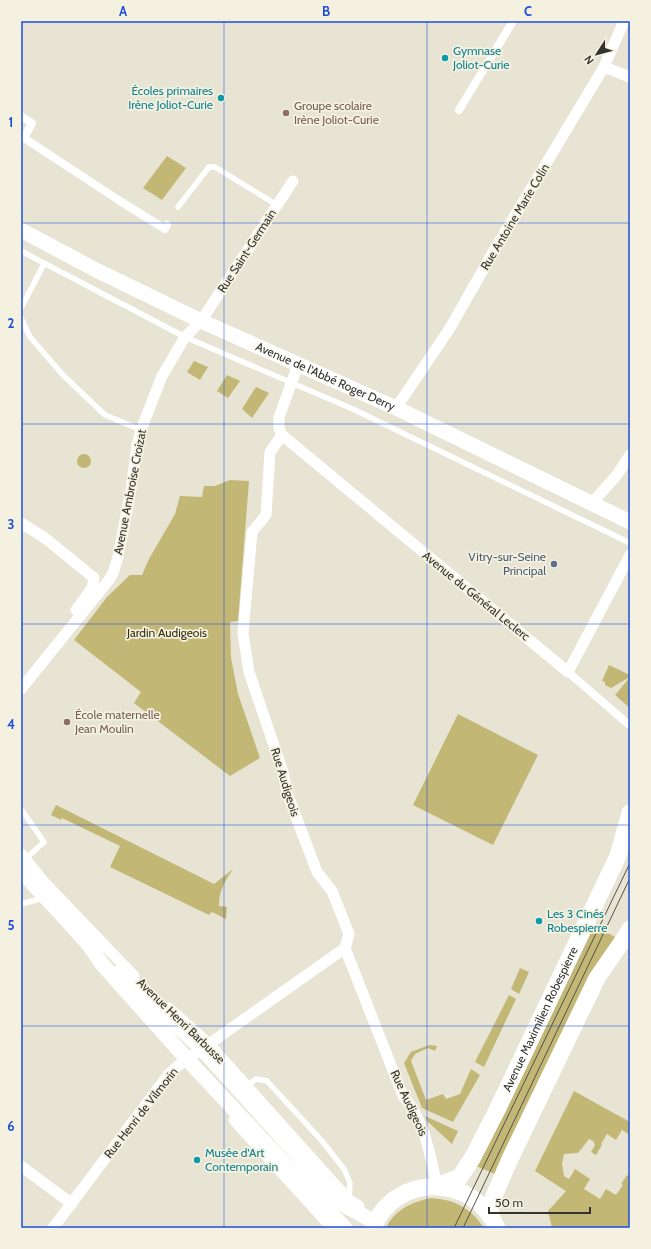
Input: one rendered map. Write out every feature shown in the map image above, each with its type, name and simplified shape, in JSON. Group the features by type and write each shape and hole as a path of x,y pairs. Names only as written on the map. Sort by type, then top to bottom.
{"main road":[{"name":"Avenue de l'Abbé Roger Derry","path":"21,230 96,270 201,321 396,408 630,522"},
{"name":"Avenue Maximilien Robespierre","path":"437,1186 460,1177 473,1157 497,1110 618,856 630,813"},
{"name":"Avenue Henri Barbusse","path":"22,861 46,898 88,945 102,964 186,1058 346,1228"},
{"path":"489,1213 494,1196 509,1161 597,978 630,929"},
{"name":"Avenue Henri Barbusse","path":"88,945 108,960 205,1047 243,1088 340,1202 349,1204 376,1222"},
{"path":"376,1222 391,1202 405,1193 421,1188 437,1186 454,1189 476,1200 489,1213 497,1228"}],"street":[{"path":"459,110 513,21"},
{"name":"Rue Antoine Marie Colin","path":"396,408 450,328 496,247 604,67 624,21"},
{"path":"604,67 630,77"},
{"path":"21,116 32,123 24,138 165,229 167,225"},
{"name":"Rue Saint-Germain","path":"201,321 293,181"},
{"name":"Avenue Ambroise Croizat","path":"111,577 118,557 131,490 137,445 141,430 162,376 185,337 201,321"},
{"path":"282,435 279,429 279,417 298,365"},
{"name":"Avenue du Général Leclerc","path":"282,435 568,672"},
{"name":"Rue Audigeois","path":"282,435 270,452 266,515 252,532 244,633 248,672 283,772 286,793 317,872 332,891 349,934 345,948 403,1096 415,1112 426,1136 437,1186"},
{"path":"591,504 616,475 630,455"},
{"path":"21,523 45,538 94,578 111,577"},
{"path":"628,724 568,672 630,556"},
{"path":"21,690 111,577"},
{"path":"76,621 74,615 77,608 92,588 94,578"},
{"name":"Avenue Henri Barbusse","path":"22,861 205,1047"},
{"name":"Rue Henri de Vilmorin","path":"53,1228 168,1075 186,1058 205,1047 345,948"},
{"name":"Avenue Henri Barbusse","path":"186,1058 197,1079 332,1228"},
{"path":"21,1166 72,1204"}],"lane":[{"path":"178,207 209,167 215,167 277,205"},
{"name":"Avenue de l'Abbé Roger Derry","path":"21,251 185,337 355,410 630,543"},
{"path":"21,308 44,264"},
{"path":"21,319 30,337 62,375 104,415 141,430"},
{"path":"21,809 44,842 22,861"},
{"path":"21,904 46,898"},
{"path":"243,1088 256,1080 267,1081 322,1141 344,1169 349,1178 351,1185 349,1204"}],"green space":[{"path":"167,156 186,168 162,200 143,188"},
{"path":"194,361 208,367 200,380 187,372"},
{"path":"227,375 240,381 228,398 217,391"},
{"path":"256,387 269,393 252,418 242,409"},
{"path":"81,454 87,454 91,458 91,464 87,468 81,468 77,464 77,458"},
{"name":"Jardin Audigeois","path":"230,480 249,481 238,621 230,622 231,658 238,694 260,758 230,776 134,703 141,692 74,640 107,597 130,575 142,575 149,559 175,514 180,496 202,497 204,486 215,486"},
{"path":"609,665 630,675 630,677 611,688 605,685 605,682 602,681"},
{"path":"630,677 630,708 615,695"},
{"path":"458,714 538,755 493,845 413,805"},
{"path":"56,805 214,884 233,869 223,886 219,901 219,906 227,907 226,919 212,912 209,915 110,867 120,846 62,818 61,820 51,815"},
{"path":"592,925 619,939 497,1175 474,1165"},
{"path":"520,968 529,972 519,994 511,989"},
{"path":"509,995 516,999 484,1067 475,1062"},
{"path":"429,1045 437,1046 435,1051 428,1048 415,1054 411,1061 426,1100 443,1094 446,1099 460,1094 471,1069 480,1075 453,1122 422,1108 404,1063 411,1052"},
{"path":"574,1091 630,1122 630,1135 622,1130 616,1140 607,1134 596,1155 591,1152 595,1145 593,1141 589,1139 578,1153 564,1154 562,1164 564,1176 569,1179 575,1169 590,1179 584,1189 600,1199 606,1189 616,1195 623,1185 621,1184 627,1175 630,1177 630,1228 552,1228 548,1211 566,1191 535,1171"},
{"path":"425,1116 458,1131 452,1144 428,1122"},
{"path":"431,1198 455,1203 461,1206 473,1215 484,1228 386,1228 394,1216 404,1208"}],"tram line":[{"path":"454,1228 630,863"},
{"path":"463,1228 630,878"}],"place":[{"name":"Gymnase Joliot-Curie","path":"445,58"},
{"name":"Écoles primaires Irène Joliot-Curie","path":"221,98"},
{"name":"Groupe scolaire Irène Joliot-Curie","path":"286,113"},
{"name":"Vitry-sur-Seine Principal","path":"554,564"},
{"name":"École maternelle Jean Moulin","path":"67,722"},
{"name":"Les 3 Cinés Robespierre","path":"539,921"},
{"name":"Musée d'Art Contemporain","path":"197,1160"}]}
